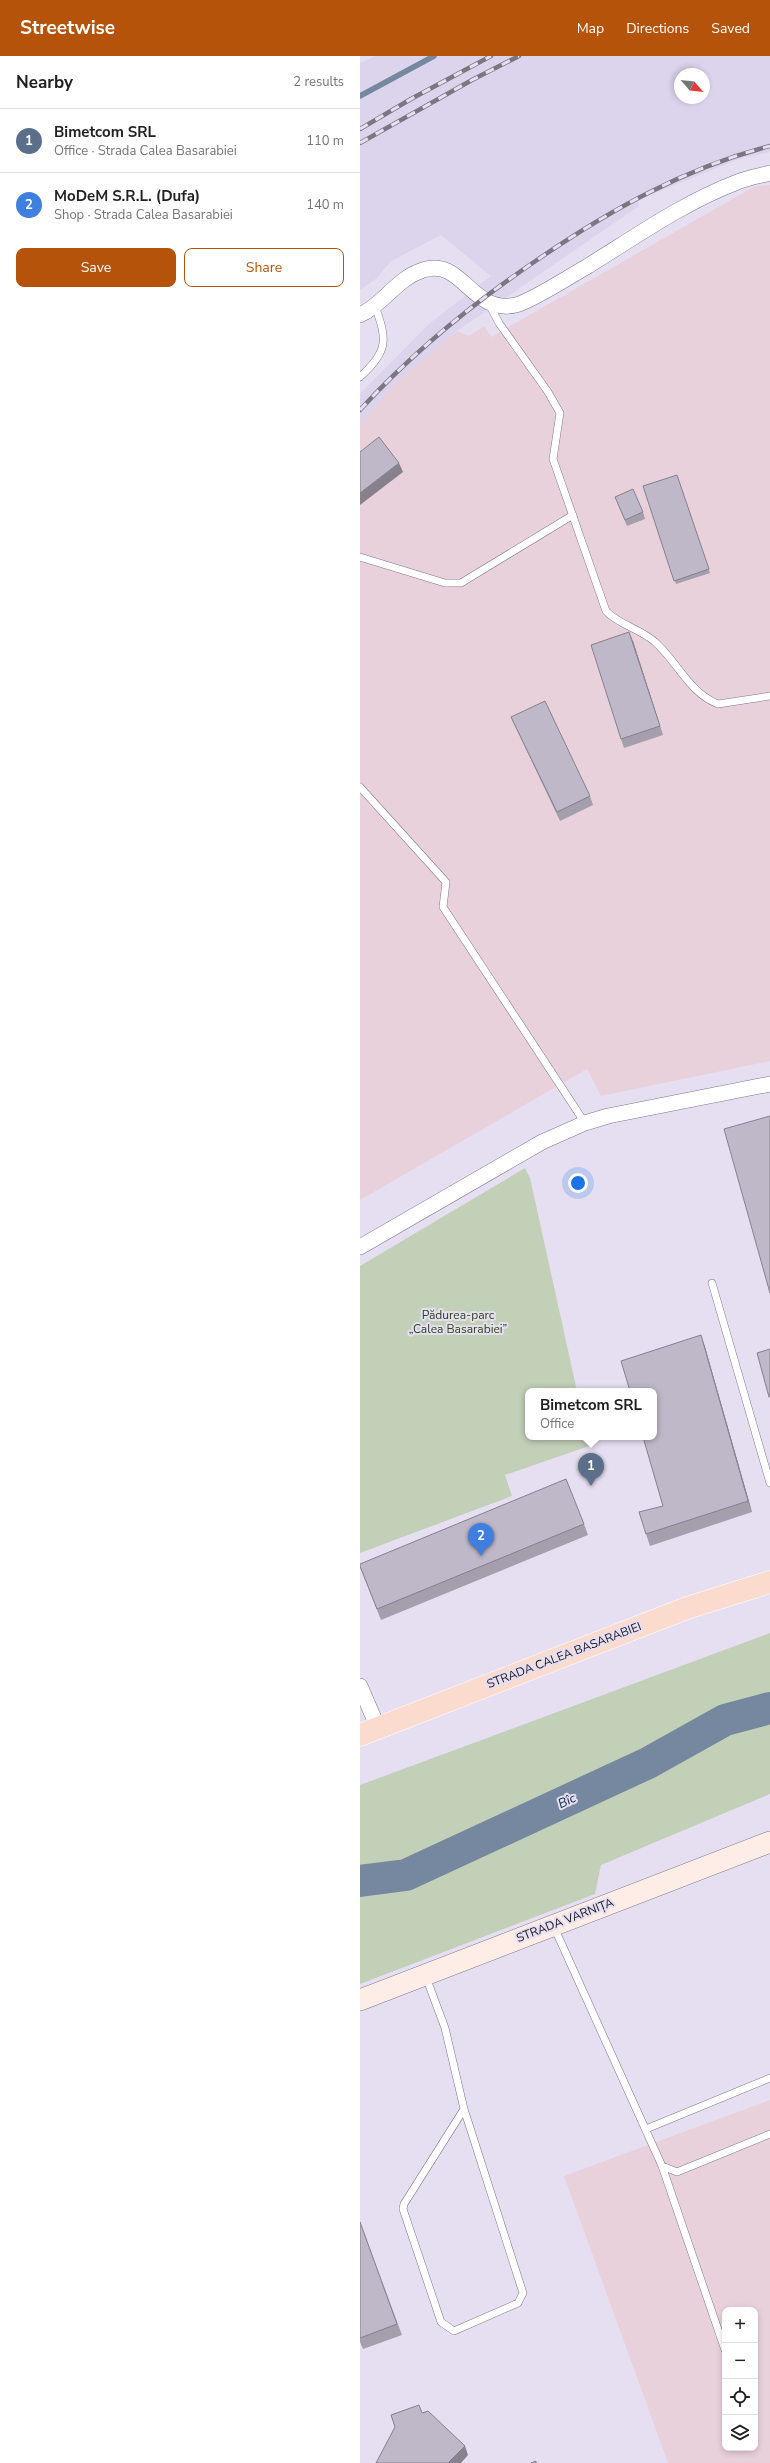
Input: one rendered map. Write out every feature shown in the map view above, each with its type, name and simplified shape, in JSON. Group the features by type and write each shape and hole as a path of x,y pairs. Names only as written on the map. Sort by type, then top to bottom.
{"main road":[{"name":"STRADA CALEA BASARABIEI","path":"369,1732 687,1608 770,1582"}],"street":[{"path":"360,315 375,306 408,276 436,268 450,272 489,304 499,307 517,304 576,273 686,206 736,182 770,174"},
{"path":"360,1247 542,1142 585,1123 608,1116 770,1084"},
{"path":"360,1686 369,1732"},
{"name":"STRADA VARNIȚA","path":"360,2000 770,1842"}],"lane":[{"path":"489,304 499,323 548,392 560,412 553,459 606,611 612,618 656,643 701,695 710,701 718,704 770,696"},
{"path":"360,377 375,360 383,347 384,331 375,306"},
{"path":"360,557 445,583 461,583 573,515"},
{"path":"360,787 446,882 443,907 585,1123"},
{"path":"712,1283 770,1483"},
{"path":"553,1925 662,2166 723,2343"},
{"path":"425,1975 444,2028 464,2109 523,2296 518,2303 454,2330 441,2322 403,2209 404,2204 464,2109"},
{"path":"646,2129 770,2078"},
{"path":"662,2166 677,2172 770,2134"}],"shaded area":[{"path":"376,56 770,56 770,152 741,158 638,200 639,206 457,331 395,383 360,425 360,394 430,323 491,276 441,235 391,261 377,278 360,290 360,63"},
{"path":"770,185 770,1061 601,1096 587,1069 360,1200 360,425 395,383 457,331 469,336 484,326 491,337 755,186"},
{"path":"770,2100 770,2463 668,2463 564,2176"}],"green space":[{"name":"Pădurea-parc „Calea Basarabiei”","path":"525,1168 530,1178 576,1388 525,1388 525,1440 588,1440 589,1446 505,1475 512,1496 360,1553 360,1266"},
{"path":"770,1633 770,1794 601,1865 595,1894 360,1984 360,1785"}],"building":[{"path":"379,437 399,463 360,493 360,452"},
{"path":"677,475 709,569 674,581 643,486"},
{"path":"633,489 643,512 625,520 615,497"},
{"path":"629,632 660,726 621,739 591,645"},
{"path":"545,701 590,796 557,812 511,717"},
{"path":"770,1116 770,1293 724,1129"},
{"path":"701,1335 748,1501 646,1534 639,1512 663,1506 644,1440 657,1440 657,1388 629,1388 621,1361"},
{"path":"770,1349 770,1397 769,1397 757,1353"},
{"path":"566,1479 584,1524 377,1609 360,1564"},
{"path":"360,2222 397,2324 360,2338"},
{"path":"419,2405 422,2413 428,2411 465,2446 448,2463 376,2463 395,2427 391,2415"}],"waterway":[{"path":"360,96 434,56"},
{"name":"Bîc","path":"360,1881 406,1875 648,1763 725,1720 770,1708"}],"railway":[{"path":"360,129 411,99 491,56"},
{"path":"360,143 472,80 519,56"},
{"path":"360,410 401,368 444,330 489,294 564,242 592,224 649,192 708,166 770,146"}],"place":[{"name":"Bimetcom SRL","path":"591,1486"},
{"name":"MoDeM S.R.L. (Dufa)","path":"481,1556"}]}
